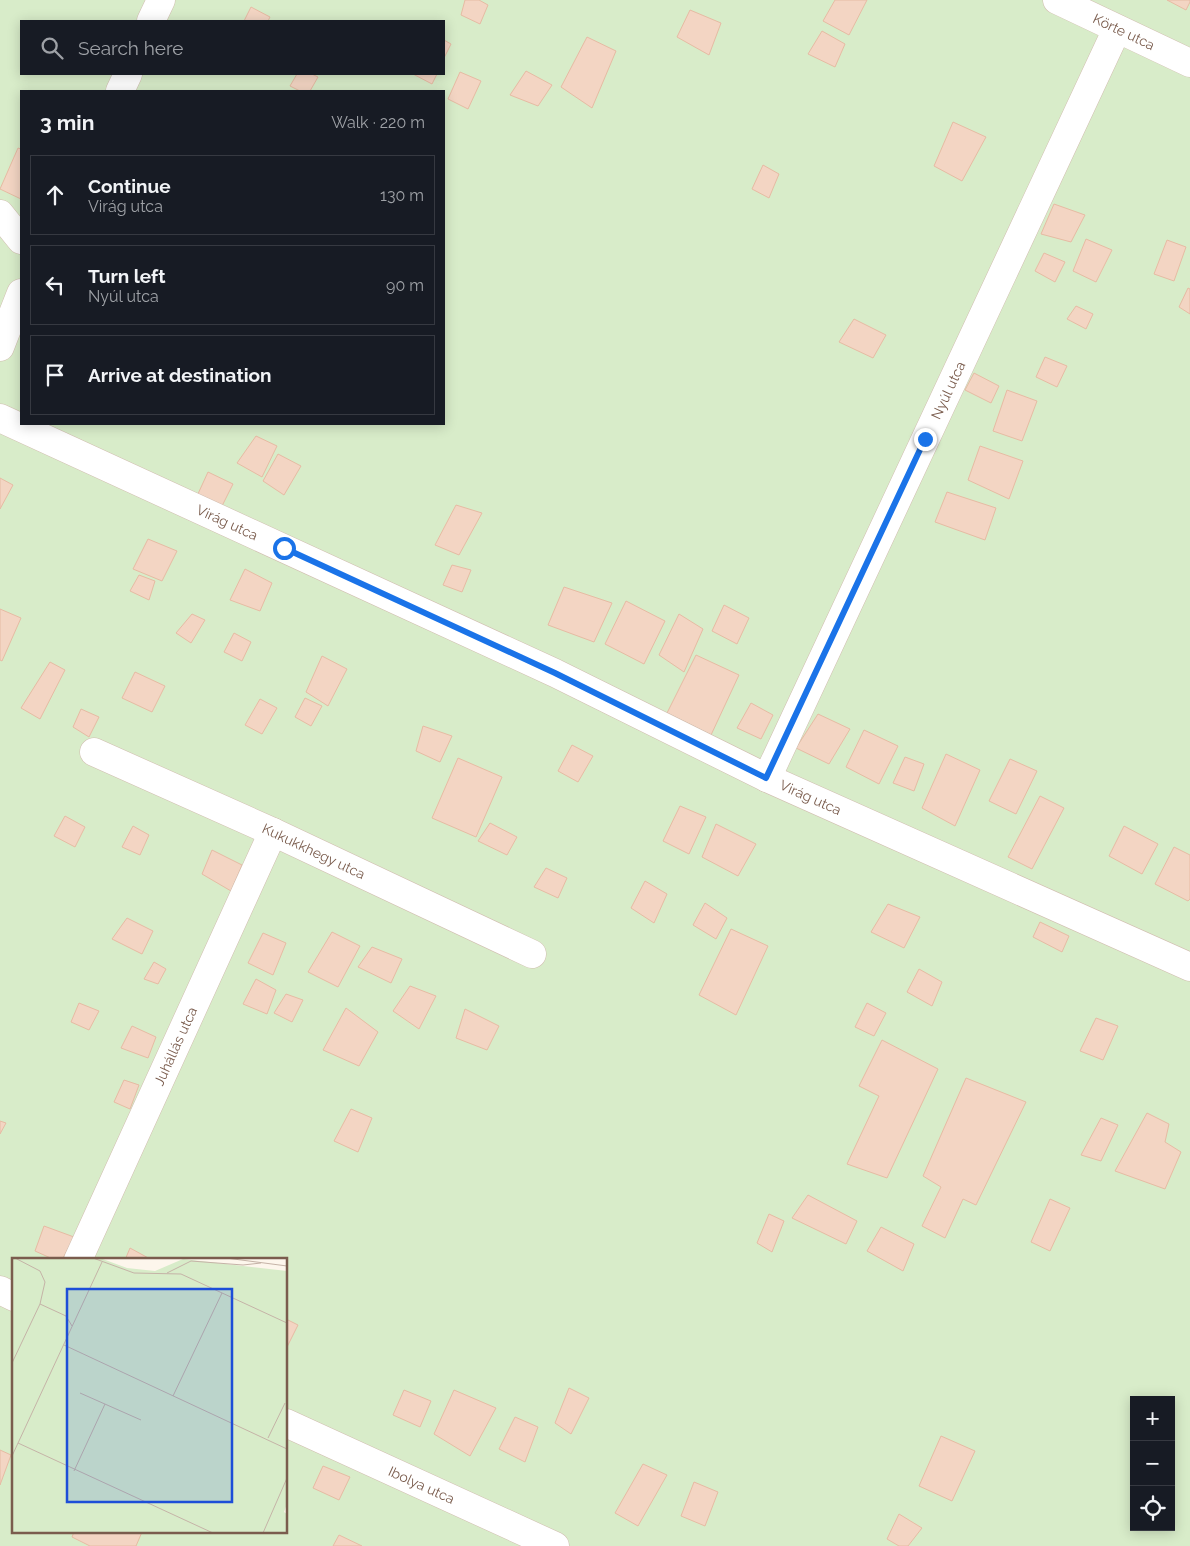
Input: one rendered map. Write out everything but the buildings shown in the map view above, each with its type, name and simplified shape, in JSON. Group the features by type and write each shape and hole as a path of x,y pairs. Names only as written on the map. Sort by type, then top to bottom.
{"street":[{"path":"151,20 161,0"},
{"name":"Körte utca","path":"1057,0 1190,63"},
{"name":"Nyúl utca","path":"766,778 1117,29"},
{"path":"120,90 128,75"},
{"path":"0,214 20,239"},
{"path":"0,347 20,296"},
{"name":"Virág utca","path":"0,418 551,670 766,778 1190,967"},
{"name":"Kukukkhegy utca","path":"94,752 273,832 532,954"},
{"name":"Juhállás utca","path":"79,1258 273,832"},
{"path":"0,1290 12,1296"},
{"name":"Ibolya utca","path":"288,1424 556,1546"}],"green space":[{"path":"0,0 1190,0 1190,1546 0,1546"}],"route":[{"path":"284,548 555,673 766,778 925,439"}]}
